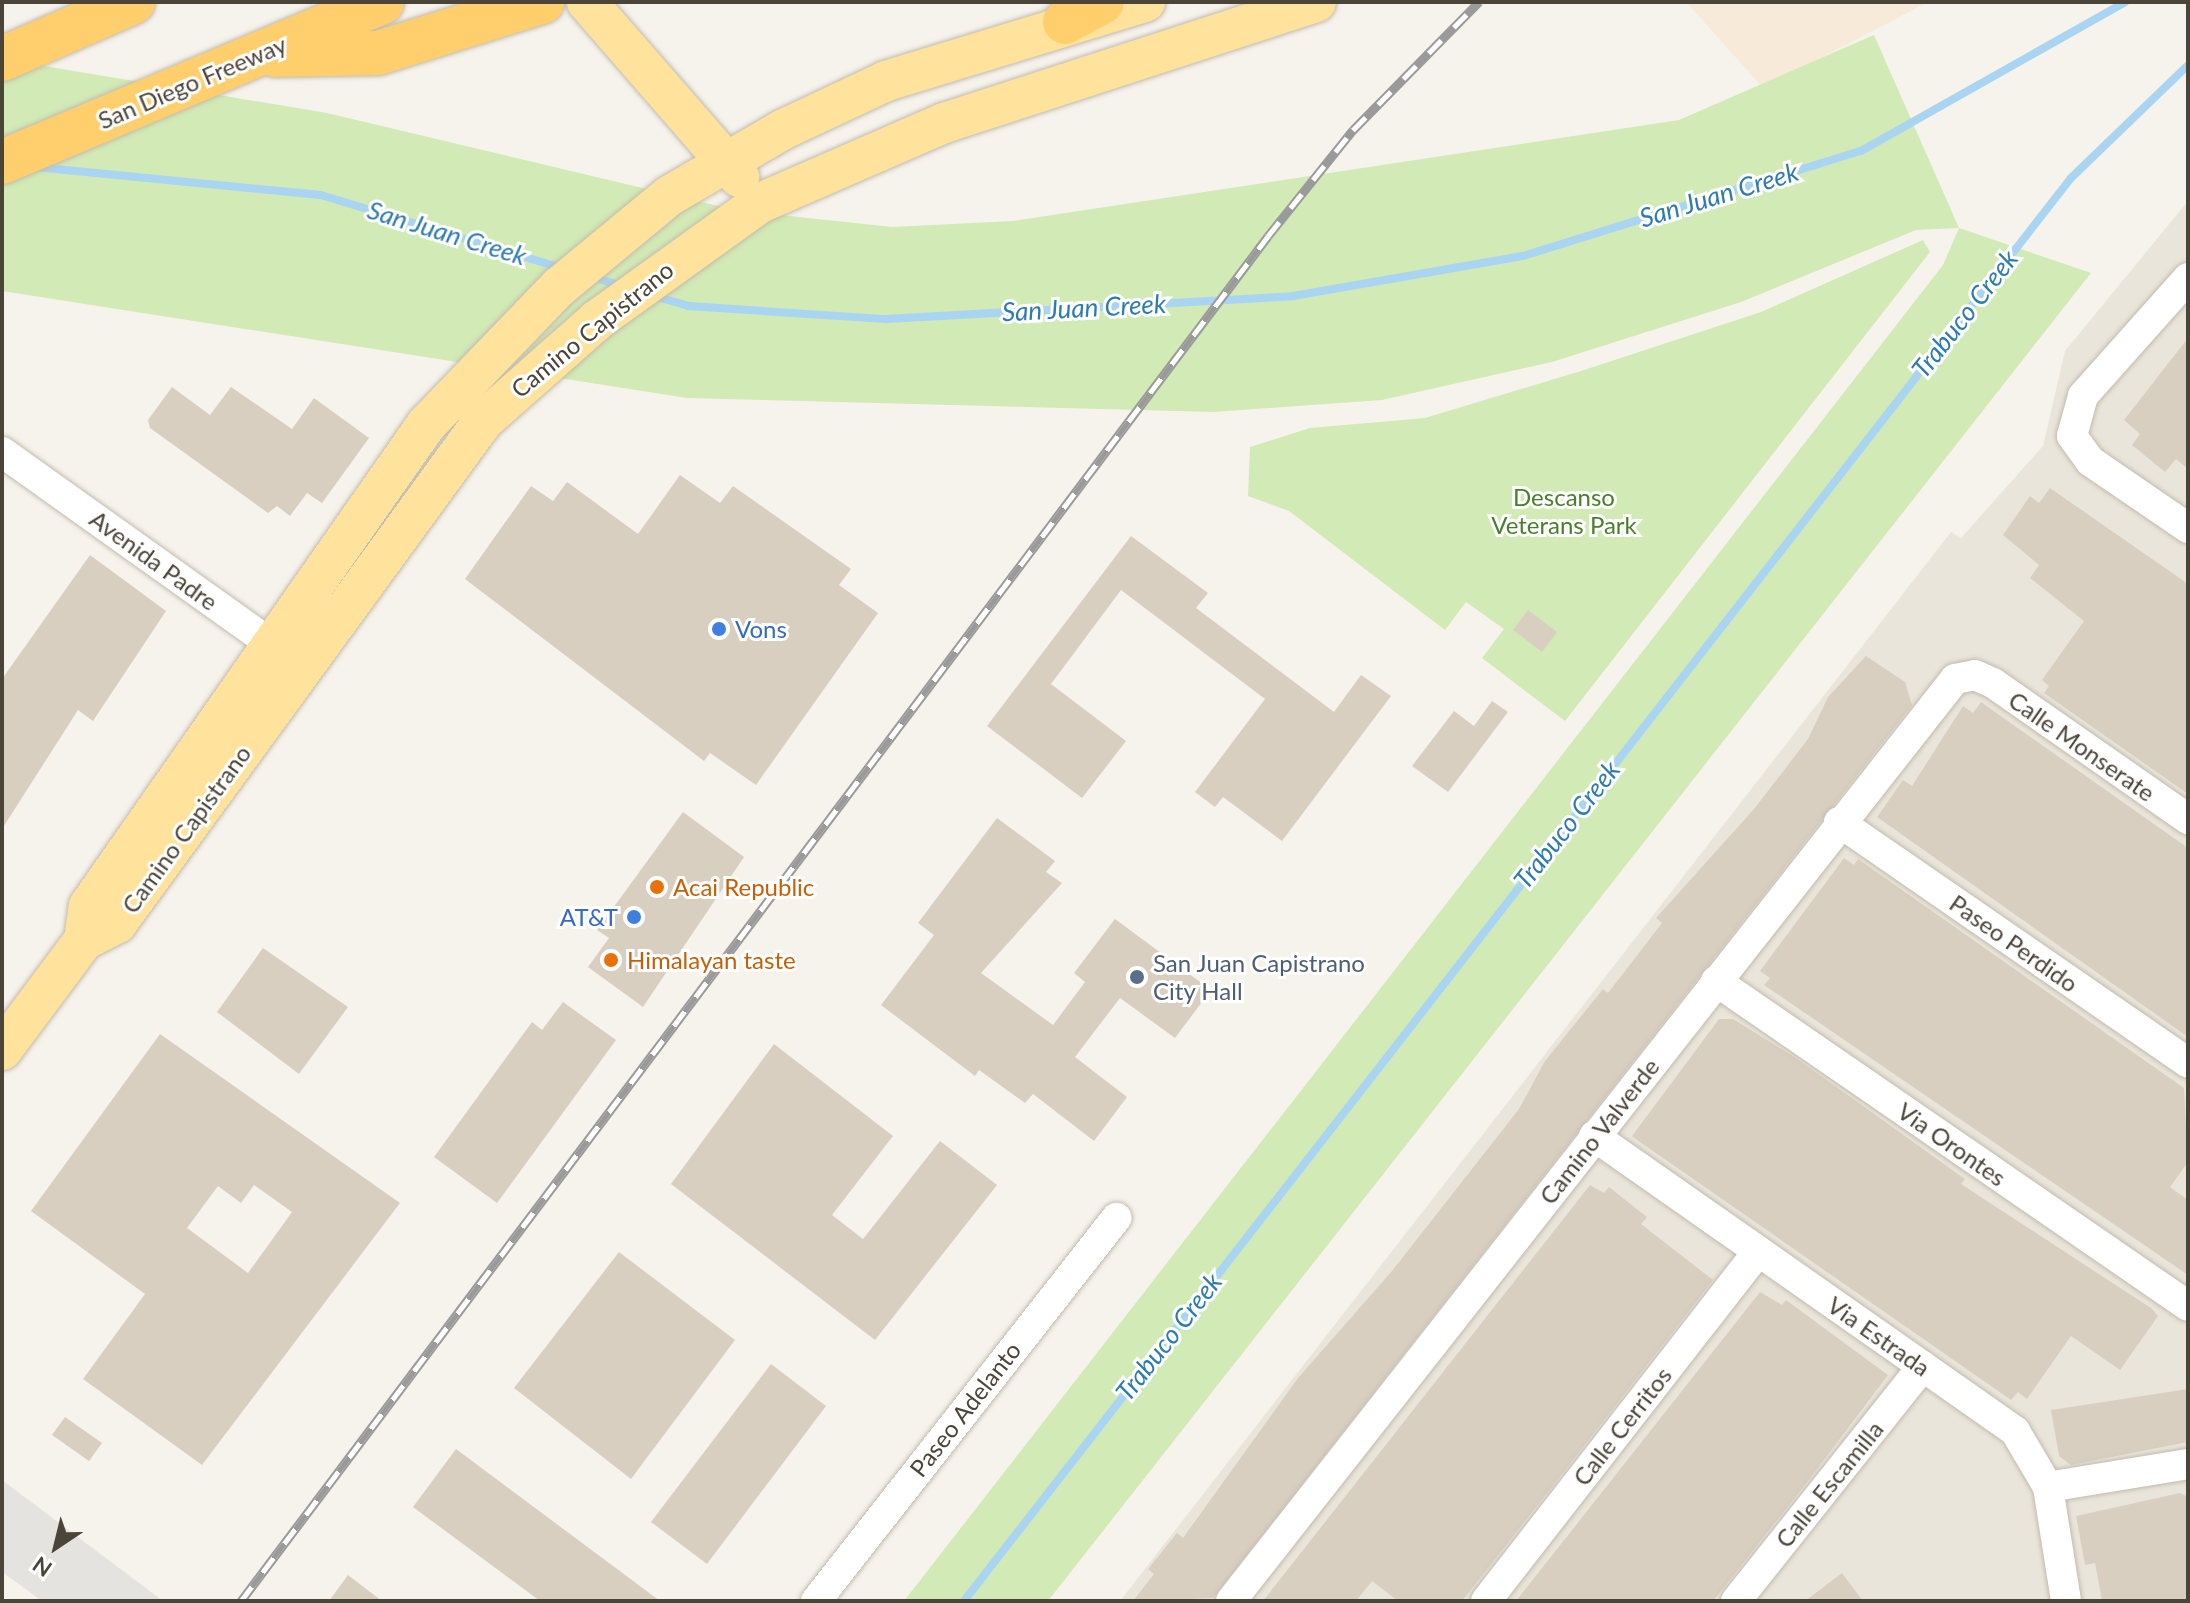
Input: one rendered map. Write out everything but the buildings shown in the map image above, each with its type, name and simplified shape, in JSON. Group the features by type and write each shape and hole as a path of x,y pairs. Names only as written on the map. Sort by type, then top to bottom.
{"highway":[{"path":"2,59 133,2"},
{"name":"San Diego Freeway","path":"2,162 382,2"},
{"path":"245,59 378,53 542,2"}],"main road":[{"path":"587,2 724,158 754,207"},
{"name":"Camino Capistrano","path":"84,940 89,906 270,644 452,392 559,287 669,196 724,158 886,81 1083,12 1145,2"},
{"name":"Camino Capistrano","path":"2,1050 84,940 117,923 502,401 597,320 754,207 944,123 1316,2"}],"street":[{"path":"2188,278 2083,396 2072,436 2090,461 2188,528"},
{"name":"Avenida Padre","path":"2,452 306,669"},
{"name":"Calle Monserate","path":"1975,675 2188,819"},
{"name":"Camino Valverde","path":"1231,1601 1839,822 1950,685 1975,675"},
{"name":"Paseo Perdido","path":"1839,822 2188,1063"},
{"name":"Via Orontes","path":"1716,981 2188,1306"},
{"name":"Via Estrada","path":"1594,1136 2015,1431 2048,1487 2066,1601"},
{"name":"Paseo Adelanto","path":"816,1601 1116,1218"},
{"name":"Calle Cerritos","path":"1486,1601 1758,1251"},
{"name":"Calle Escamilla","path":"1736,1601 1923,1366"},
{"path":"2048,1487 2188,1464"}],"shaded area":[{"path":"1688,2 1928,2 1763,88 1687,3"},
{"path":"2188,201 2188,1601 1120,1601 1951,532 1961,538 2043,446 2065,351"},
{"path":"2,1480 163,1601 42,1601 2,1572"}],"green space":[{"path":"1874,35 1959,228 1916,230 1741,302 1552,362 1382,400 1214,412 687,398 2,291 2,59 327,113 735,210 892,227 1013,221 1679,120"},
{"path":"1959,228 2091,273 1048,1601 904,1601 1943,265"},
{"name":"Descanso Veterans Park","path":"1923,240 1930,252 1565,721 1482,658 1504,629 1466,602 1445,630 1289,511 1248,496 1250,447 1310,428 1425,418 1581,371 1761,312"}],"waterway":[{"name":"San Juan Creek","path":"654,296 688,306 886,319 1293,296 1523,256 1861,151 2125,2"},
{"name":"Trabuco Creek","path":"964,1601 2071,178 2188,65"},
{"name":"San Juan Creek","path":"35,167 321,195 561,268"},
{"name":"San Juan Creek","path":"589,276 622,286"}],"railway":[{"path":"241,1601 1268,236 1353,130 1479,2"}],"place":[{"name":"Vons","path":"719,629"},
{"name":"Acai Republic","path":"657,887"},
{"name":"AT&T","path":"634,917"},
{"name":"Himalayan taste","path":"611,960"},
{"name":"San Juan Capistrano City Hall","path":"1137,977"}]}
